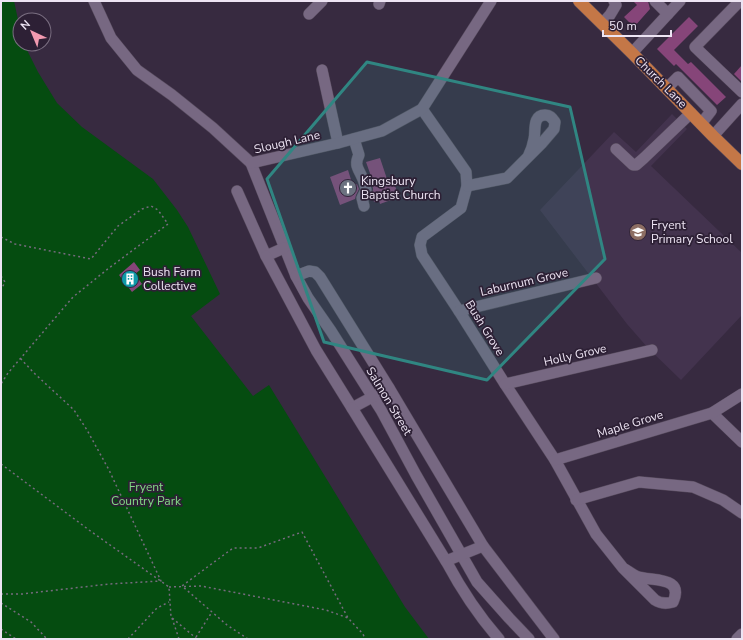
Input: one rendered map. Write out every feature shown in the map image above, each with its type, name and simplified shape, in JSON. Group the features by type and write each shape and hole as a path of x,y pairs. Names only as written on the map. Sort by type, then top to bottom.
{"main road":[{"name":"Church Lane","path":"578,1 742,164"}],"street":[{"name":"Slough Lane","path":"94,1 111,38 137,70 172,95 213,128 251,163 382,132 422,109 491,1"},
{"path":"309,14 322,1"},
{"path":"602,24 616,5 614,1"},
{"path":"656,1 668,14"},
{"path":"632,53 680,1"},
{"path":"740,1 695,48 742,92"},
{"path":"322,70 338,143"},
{"path":"667,88 678,77 711,112 701,124"},
{"path":"713,136 742,104"},
{"name":"Bush Grove","path":"422,109 466,172 467,186 461,208 422,237 420,245 422,255 555,460 596,534 623,568"},
{"path":"616,149 633,165 636,165 691,113"},
{"path":"354,139 359,155 356,160 356,165 366,190 362,198 364,206"},
{"path":"467,186 507,178 528,157"},
{"name":"Salmon Street","path":"251,163 284,248 296,276 308,298 331,331 381,410 477,582 529,639"},
{"path":"237,191 266,256 316,350 468,599 485,623 499,639"},
{"path":"266,256 284,248"},
{"path":"296,276 309,271 315,272 320,277 389,388 483,546 554,639"},
{"name":"Laburnum Grove","path":"459,311 596,278"},
{"path":"331,331 346,320"},
{"name":"Holly Grove","path":"505,384 652,350"},
{"path":"352,408 389,388"},
{"name":"Maple Grove","path":"555,460 712,414 742,394"},
{"path":"712,414 742,442"},
{"path":"576,500 639,482 693,487 723,500 742,513"},
{"path":"446,561 483,546"},
{"path":"737,639 742,634"}],"path":[{"path":"1,237 15,244 91,259 118,226 142,209 151,206 158,210 168,224 73,297 20,358 1,384"},
{"path":"1,276 5,282 1,290"},
{"path":"20,358 74,410 87,430 109,470 161,581"},
{"path":"1,464 89,530 169,587 201,586 326,610 348,618"},
{"path":"182,586 233,548 258,548 302,532 348,618 363,634 365,639"},
{"path":"1,594 22,594 109,584 161,581"},
{"path":"182,586 227,625 248,639"},
{"path":"169,587 171,617 179,639"},
{"path":"128,639 157,608 170,602"},
{"path":"1,603 31,622 47,639"},
{"path":"171,617 196,638 212,612"},
{"path":"1,629 16,639"}],"highlighted area":[{"path":"367,62 570,107 605,259 487,380 324,342 267,179"}],"shaded area":[{"name":"Fryent Primary School","path":"672,114 687,129 651,166 742,253 742,315 681,380 648,348 627,324 540,210 614,132 636,152"}],"green space":[{"name":"Fryent Country Park","path":"1,1 14,1 16,12 12,12 12,52 28,52 57,103 82,127 153,179 177,210 188,227 220,294 191,316 253,396 269,385 405,607 429,639 1,639"}],"building":[{"path":"633,1 648,1 650,9 634,27 624,17 637,5"},
{"path":"689,17 698,26 674,50 688,64 691,62 726,97 717,105 676,64 674,66 657,49"},
{"path":"742,65 742,82 734,74"},
{"path":"380,158 389,185 394,183 399,197 380,204 379,200 374,202 372,194 372,179 366,162"},
{"name":"Kingsbury Baptist Church","path":"348,170 353,186 357,184 359,189 355,199 340,205 330,177"},
{"name":"Bush Farm Collective","path":"134,262 140,270 135,274 142,284 132,292 119,275"}],"place":[{"name":"Kingsbury Baptist Church","path":"348,188"},
{"name":"Fryent Primary School","path":"638,232"},
{"name":"Bush Farm Collective","path":"130,279"}]}
